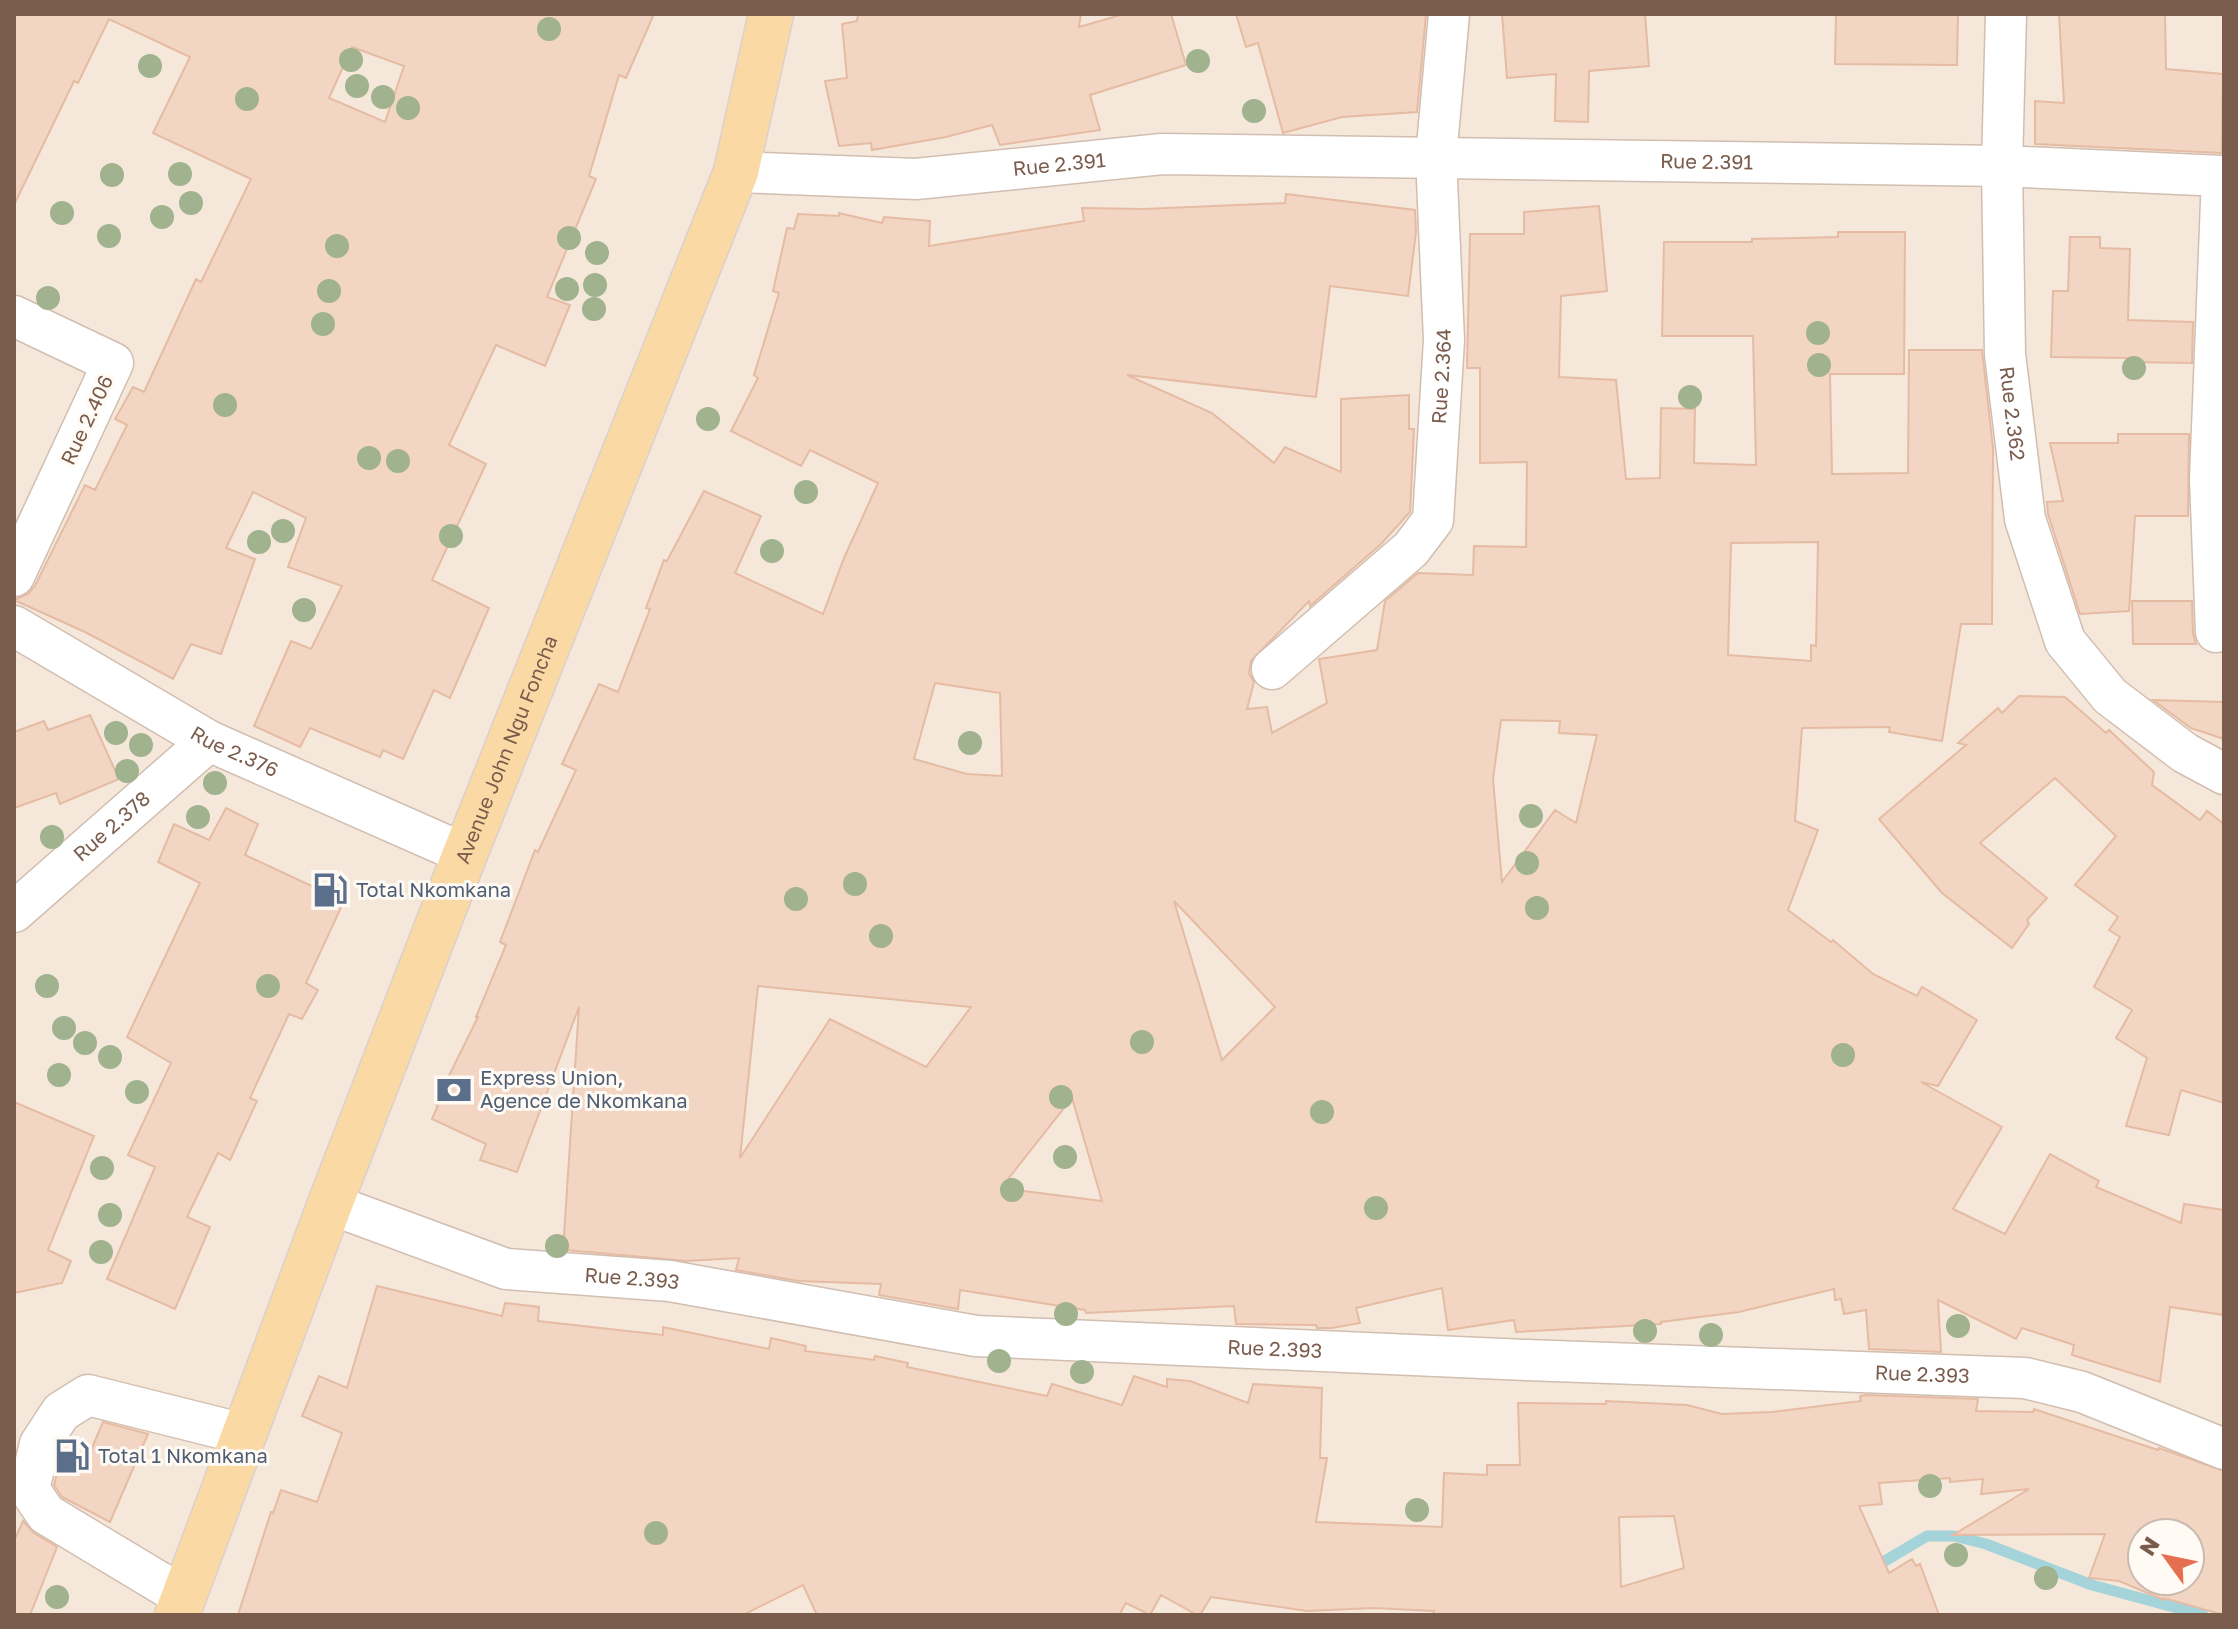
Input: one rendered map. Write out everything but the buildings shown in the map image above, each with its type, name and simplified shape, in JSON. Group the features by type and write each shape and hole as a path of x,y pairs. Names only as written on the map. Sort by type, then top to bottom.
{"main road":[{"name":"Avenue John Ngu Foncha","path":"181,1606 330,1204 465,854 736,172 771,14"}],"street":[{"name":"Rue 2.364","path":"1272,669 1411,549 1433,520 1444,340 1436,157 1449,14"},
{"name":"Rue 2.362","path":"2006,14 2002,166 2005,354 2025,519 2065,641 2110,696 2185,753 2224,774"},
{"name":"Rue 2.391","path":"736,172 916,179 1162,154 2002,166 2223,176 2210,479 2216,632"},
{"name":"Rue 2.406","path":"14,316 113,363 14,576"},
{"name":"Rue 2.376","path":"14,626 209,741 465,854"},
{"name":"Rue 2.378","path":"14,912 209,741"},
{"name":"Rue 2.393","path":"330,1204 506,1269 670,1281 976,1336 1512,1360 2025,1378 2082,1392 2224,1449"},
{"path":"181,1606 46,1514 29,1489 40,1444 61,1412 88,1395 244,1434"}],"shaded area":[{"path":"14,14 2224,14 2224,1615 14,1615"}],"waterway":[{"path":"1873,1568 1927,1536 1954,1536 1986,1544 2092,1585 2203,1615"}],"place":[{"name":"Total Nkomkana","path":"330,890"},
{"name":"Express Union, Agence de Nkomkana","path":"454,1090"},
{"name":"Total 1 Nkomkana","path":"72,1456"}]}
